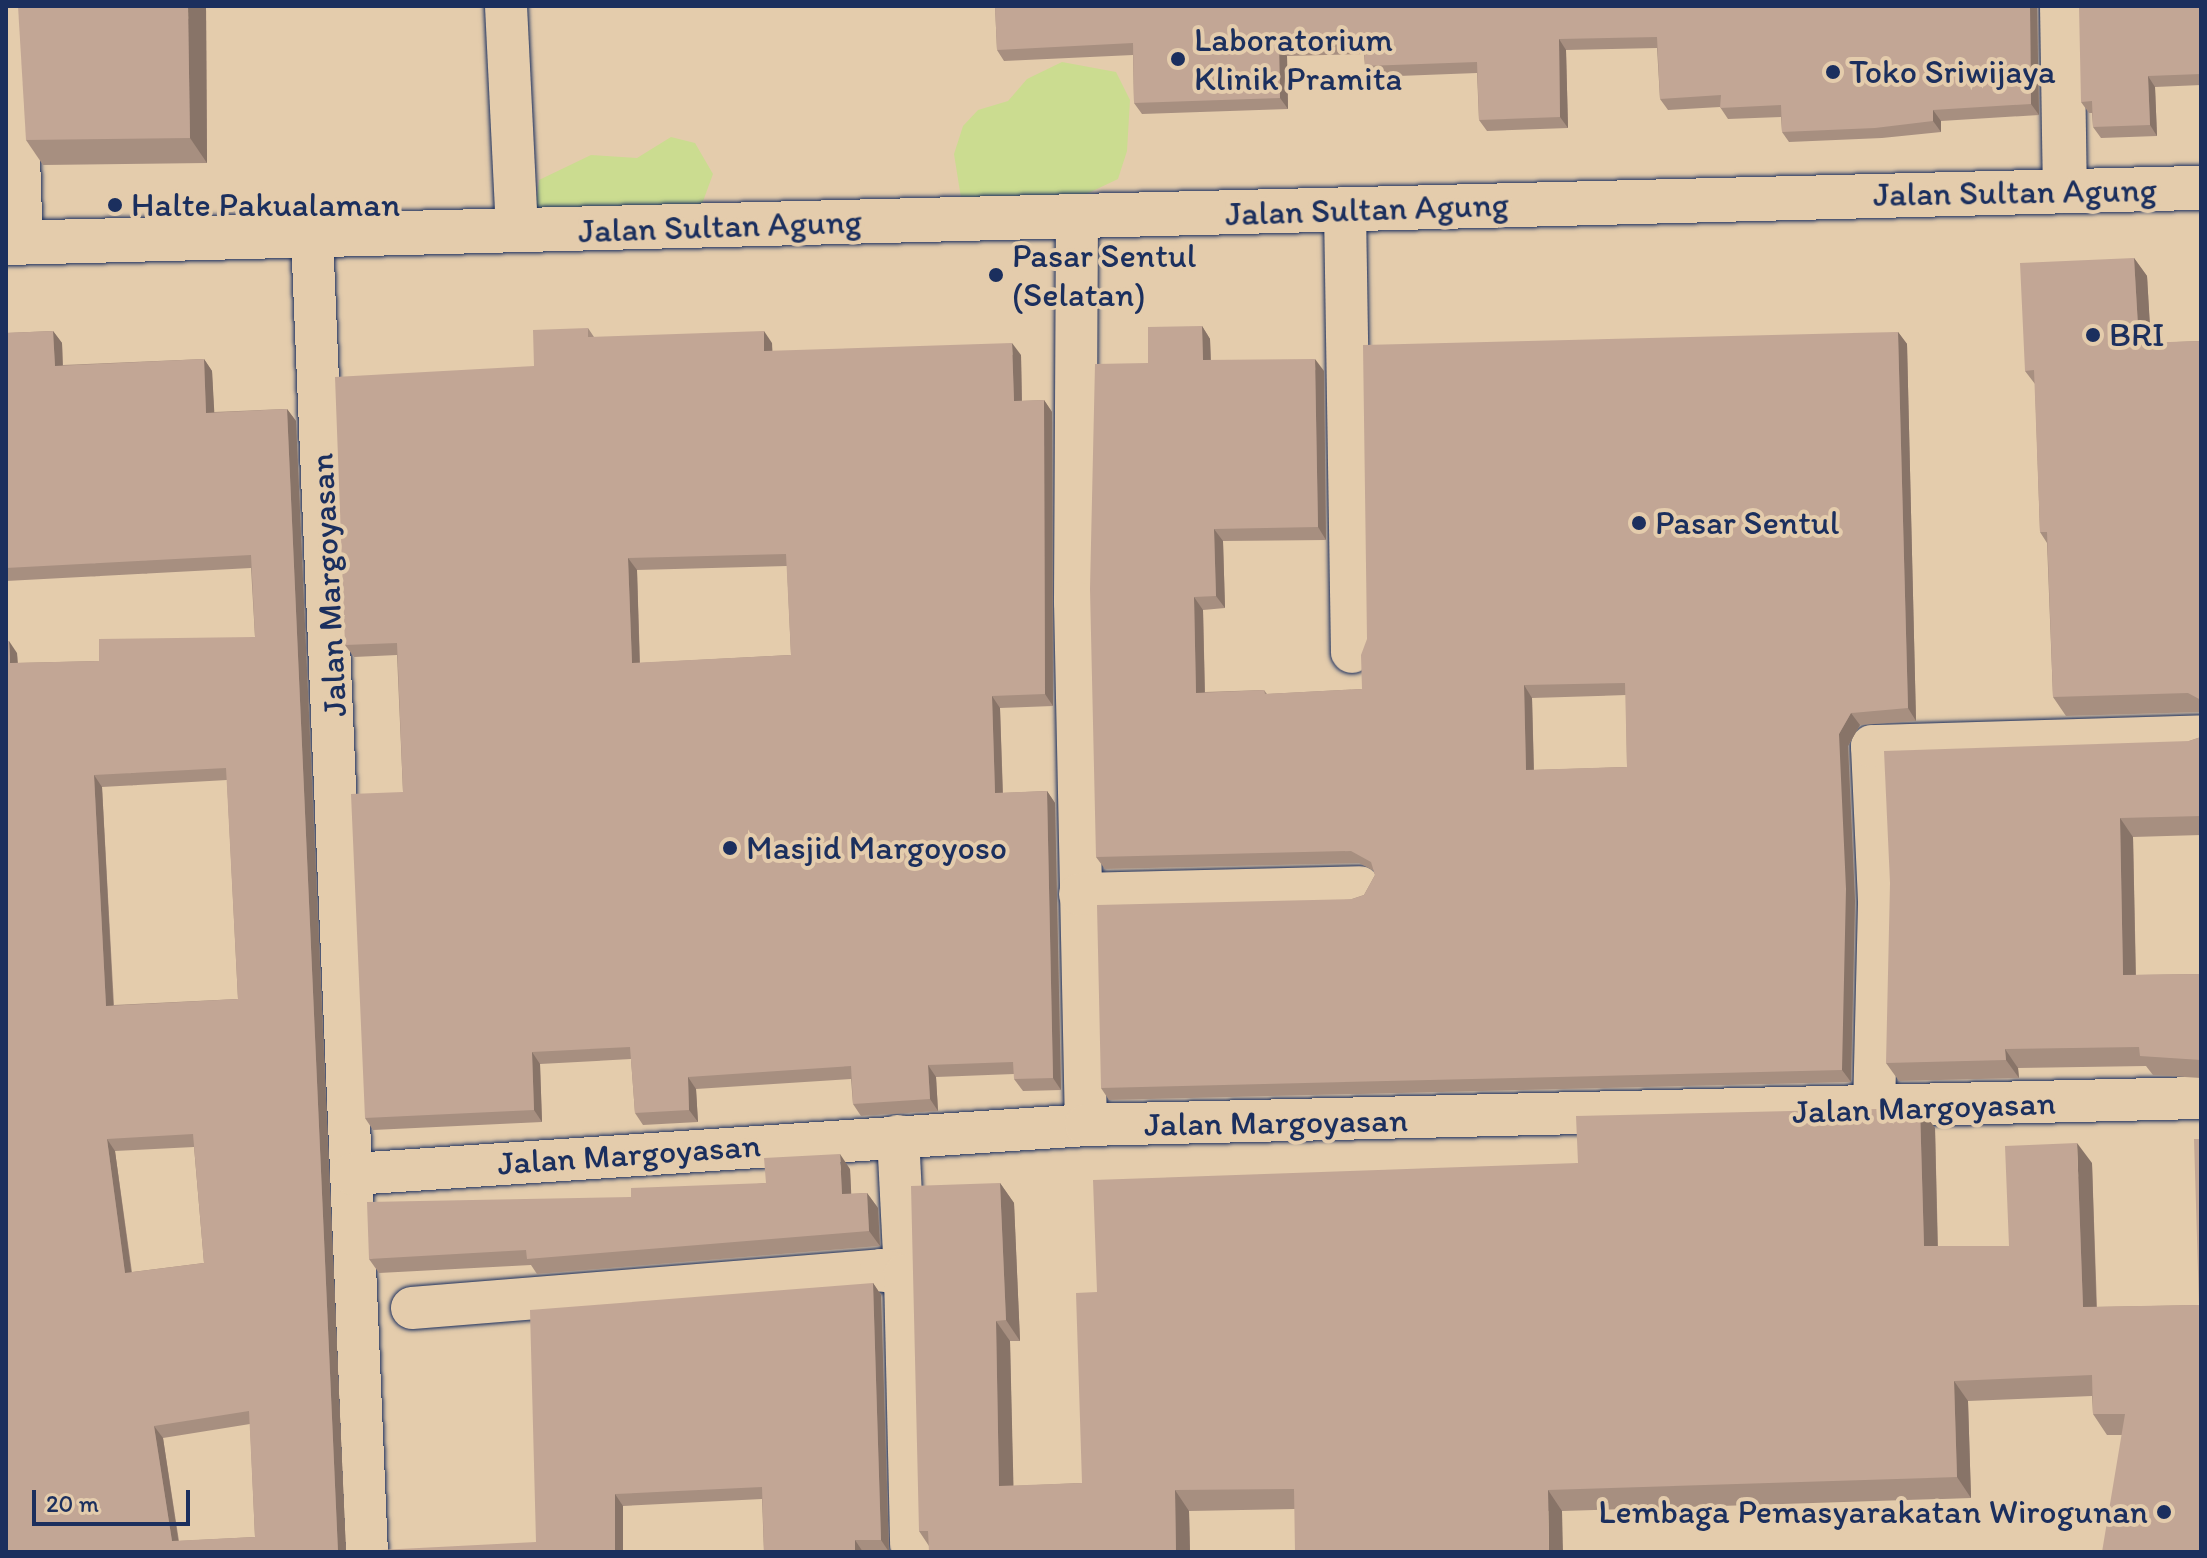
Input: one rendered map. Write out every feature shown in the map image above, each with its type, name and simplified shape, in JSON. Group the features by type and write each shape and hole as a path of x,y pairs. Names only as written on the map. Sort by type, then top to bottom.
{"main road":[{"path":"2062,6 2065,191"},
{"name":"Jalan Sultan Agung","path":"14,242 2201,188"}],"street":[{"path":"14,6 14,242"},
{"path":"506,6 517,231"},
{"path":"1345,209 1352,652"},
{"path":"1077,216 1074,588 1086,1125"},
{"name":"Jalan Margoyasan","path":"312,236 367,1552"},
{"path":"1874,1109 1879,901 1872,746 2201,736"},
{"path":"1080,894 1360,887"},
{"name":"Jalan Margoyasan","path":"353,1174 1086,1125 1874,1109 2201,1098"},
{"path":"898,1136 905,1275 911,1544"},
{"path":"412,1308 881,1270 905,1275"}],"green space":[{"path":"1062,62 1116,72 1130,100 1127,151 1118,179 1078,198 961,198 954,154 963,126 978,110 1008,101 1027,79"},
{"path":"671,137 695,143 713,174 702,204 534,220 539,180 591,155 637,158"}],"building":[{"path":"18,6 188,6 190,138 26,140"},
{"path":"995,6 2030,6 2031,104 1933,110 1933,121 1875,128 1782,132 1781,105 1720,108 1721,95 1660,99 1657,37 1559,39 1560,117 1479,120 1477,62 1365,66 1364,43 1279,45 1280,98 1134,103 1133,43 997,50"},
{"path":"2079,6 2201,6 2201,74 2148,76 2150,125 2093,127 2092,101 2081,102"},
{"path":"2134,258 2139,343 2201,341 2201,700 2188,693 2053,697 2047,532 2040,532 2034,370 2025,371 2020,263"},
{"path":"1202,326 1203,360 1315,359 1318,527 1214,529 1216,596 1194,597 1196,693 1264,690 1265,694 1362,689 1361,655 1367,639 1363,345 1898,332 1908,708 1851,713 1839,734 1846,889 1842,1070 1101,1088 1097,905 1352,899 1364,895 1375,875 1371,862 1351,851 1096,857 1090,589 1095,364 1148,363 1148,327","holes":["1625,683 1627,767 1526,770 1524,685"]},
{"path":"588,328 588,337 764,331 764,351 1012,343 1014,401 1044,400 1045,694 992,696 995,793 1047,791 1053,1078 1014,1079 1013,1062 928,1065 930,1099 853,1104 851,1066 688,1077 689,1110 635,1113 630,1047 532,1052 534,1110 365,1118 351,794 403,792 397,643 345,645 335,377 534,366 533,330","holes":["786,554 791,655 632,663 628,558"]},
{"path":"53,331 55,366 204,359 206,413 287,409 338,1552 6,1552 6,641 9,641 10,663 99,661 99,639 255,637 251,555 6,568 6,333","holes":["226,768 238,999 106,1006 94,775","193,1134 204,1263 125,1273 107,1139","249,1411 255,1537 172,1541 154,1426"]},
{"path":"2201,737 2201,816 2120,818 2123,975 2201,974 2201,1060 2140,1056 2139,1047 2005,1049 2006,1060 1886,1063 1890,883 1884,751 2189,741"},
{"path":"1920,1108 1924,1246 2009,1246 2005,1146 2077,1143 2083,1307 2199,1305 2194,1139 2201,1139 2201,1552 2102,1552 2125,1414 2093,1414 2092,1375 1954,1381 1957,1477 1548,1490 1549,1552 1295,1552 1294,1489 1175,1490 1176,1552 929,1552 928,1531 919,1531 911,1186 1000,1183 1006,1320 996,1321 999,1486 1082,1483 1076,1293 1097,1292 1093,1180 1578,1163 1576,1116"},
{"path":"840,1154 842,1194 867,1193 869,1231 527,1259 526,1250 369,1259 367,1202 631,1197 631,1188 766,1183 764,1158"},
{"path":"873,1283 881,1540 855,1540 855,1552 764,1552 762,1487 615,1494 615,1552 377,1552 536,1542 530,1310"}],"place":[{"name":"Laboratorium Klinik Pramita","path":"1178,59"},
{"name":"Toko Sriwijaya","path":"1833,72"},
{"name":"Halte Pakualaman","path":"115,205"},
{"name":"Pasar Sentul (Selatan)","path":"996,275"},
{"name":"BRI","path":"2093,335"},
{"name":"Pasar Sentul","path":"1639,523"},
{"name":"Masjid Margoyoso","path":"730,848"},
{"name":"Lembaga Pemasyarakatan Wirogunan","path":"2164,1512"}]}
